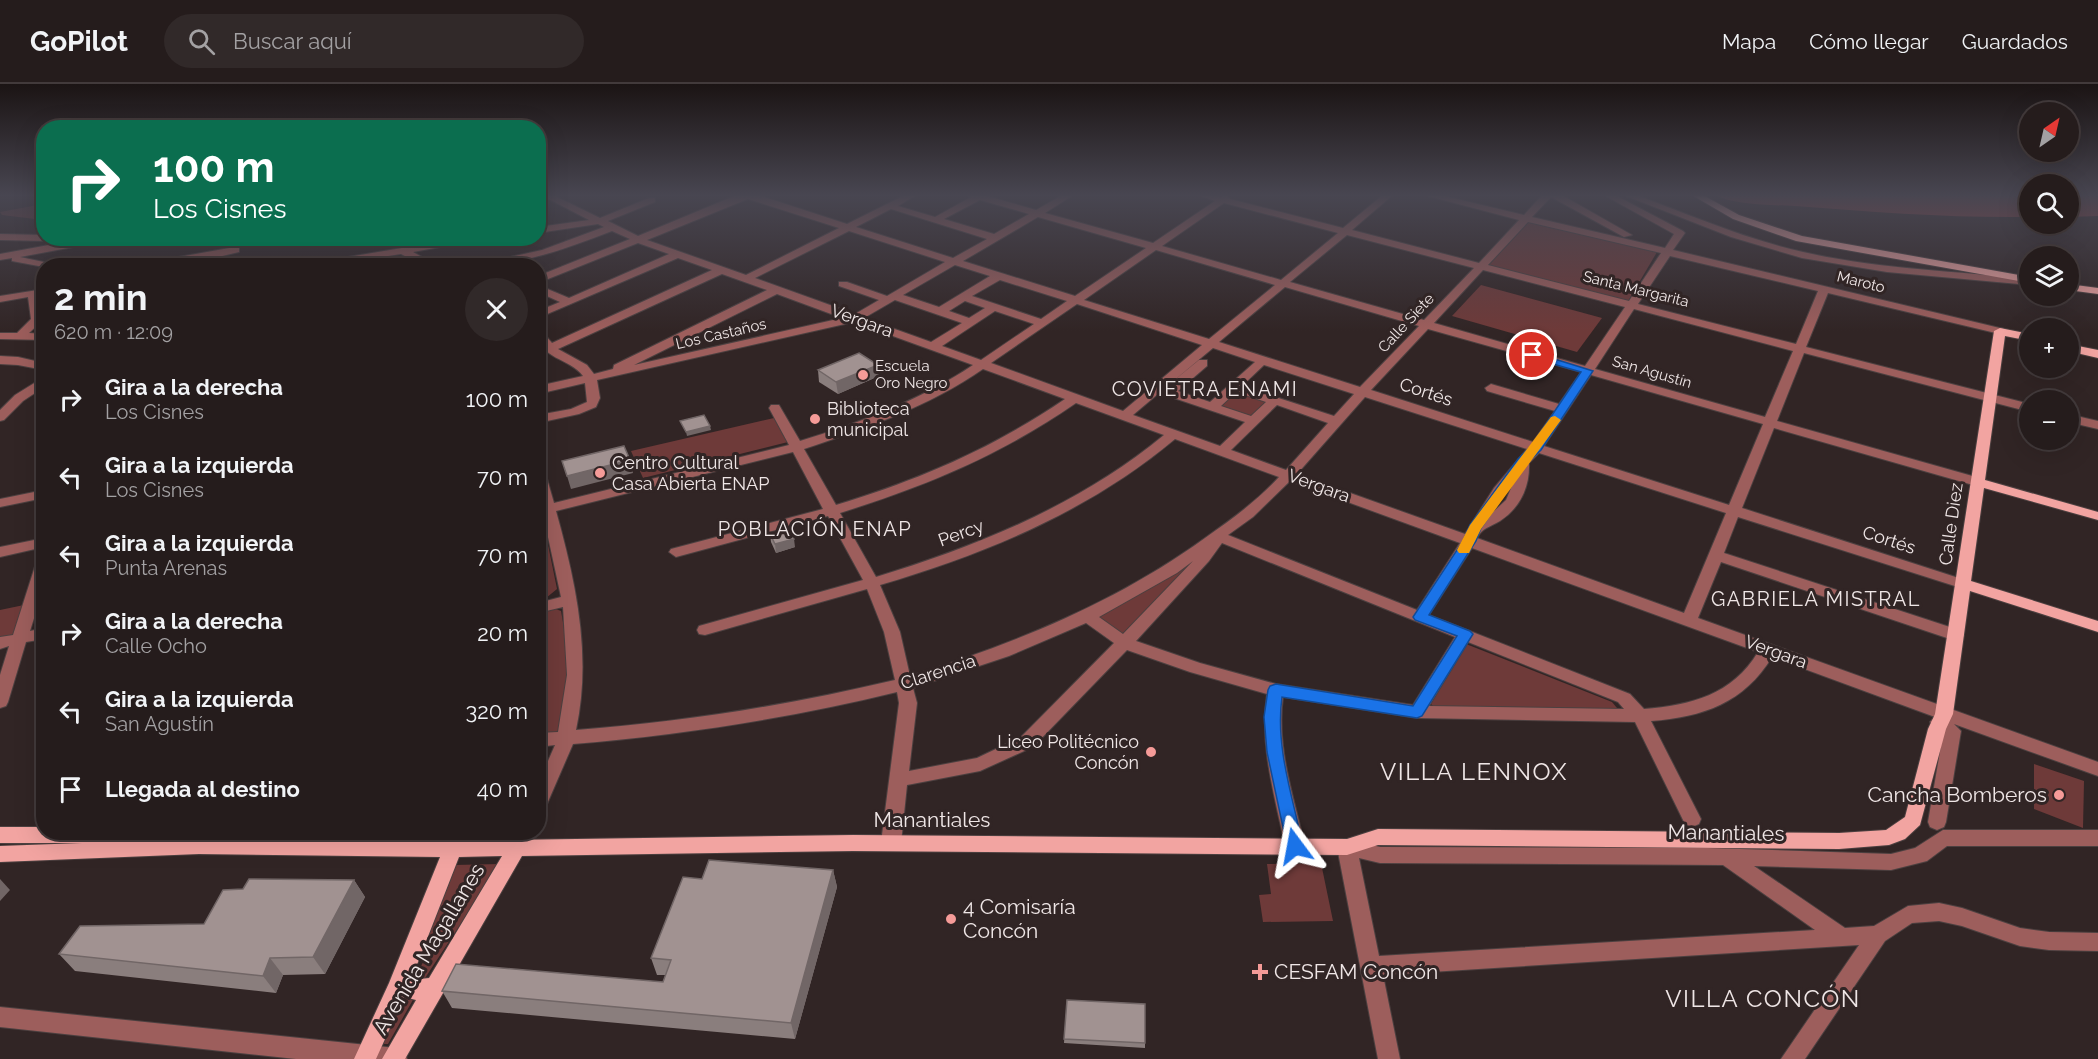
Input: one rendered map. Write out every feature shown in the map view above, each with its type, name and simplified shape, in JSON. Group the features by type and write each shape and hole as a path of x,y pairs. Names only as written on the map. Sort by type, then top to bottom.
{"main road":[{"path":"1803,240 2019,279"},
{"path":"2079,288 2098,291"},
{"name":"Maroto","path":"2000,331 2019,335"},
{"name":"Calle Diez","path":"1871,840 1894,836 1903,831 1913,820 1942,718 2000,331"},
{"path":"2079,350 2098,354"},
{"name":"San Agustín","path":"1978,482 2098,516"},
{"name":"Cortés","path":"1963,584 2098,627"},
{"path":"0,835 36,835"},
{"name":"Manantiales","path":"199,846 521,840 1347,847 1378,837 1871,840"},
{"path":"150,840 199,846"},
{"name":"Avenida Magallanes","path":"366,1057 399,984 457,840"},
{"name":"Avenida Magallanes","path":"394,1059 521,840"},
{"path":"0,854 199,846"},
{"path":"399,984 421,991 438,984"}],"street":[{"path":"516,258 543,253 579,240"},
{"path":"546,277 639,240"},
{"name":"Vergara","path":"639,240 1287,475 1472,535 1942,718 2098,769"},
{"path":"746,279 825,240"},
{"name":"Cortés","path":"885,240 1076,300 1214,348 1362,392 1963,584"},
{"name":"Los Castaños","path":"546,388 856,318 992,240"},
{"name":"San Agustín","path":"1127,240 1978,482"},
{"path":"546,509 796,447 843,432 900,409 936,392 983,364 1165,240"},
{"path":"1124,416 1163,390 1214,348 1282,284 1336,240"},
{"name":"Santa Margarita","path":"1375,240 2019,405"},
{"name":"Calle Siete","path":"1287,475 1505,240"},
{"name":"Maroto","path":"1621,240 2000,331"},
{"name":"Maroto","path":"1634,240 1651,247"},
{"path":"1420,617 1472,535 1499,516 1513,501 1521,482 1522,462 1536,447 1676,240"},
{"path":"1754,240 1808,256 1898,270 2019,280"},
{"path":"1,257 62,246"},
{"path":"354,258 434,246"},
{"path":"218,258 235,250"},
{"path":"403,251 417,258"},
{"path":"546,312 678,254"},
{"path":"1,257 36,263"},
{"path":"550,348 722,270"},
{"path":"939,312 998,276"},
{"path":"843,284 970,322"},
{"path":"1689,621 1824,289"},
{"path":"609,375 632,359 776,290"},
{"path":"0,299 36,292"},
{"path":"546,292 570,302"},
{"path":"963,297 1043,323"},
{"path":"933,346 994,307"},
{"path":"20,336 36,321"},
{"path":"0,336 36,337"},
{"path":"546,341 550,348 588,371 592,378 594,399 592,404 584,408 546,417"},
{"path":"0,360 36,365"},
{"path":"1212,407 1259,364"},
{"path":"0,417 5,405 36,386"},
{"path":"1234,387 1335,421"},
{"path":"1491,388 1562,409"},
{"path":"1163,390 1253,421"},
{"path":"676,552 831,511 913,485 962,465 1025,433 1075,398"},
{"path":"1222,451 1275,401"},
{"path":"775,408 871,582 892,632 908,703 891,843"},
{"path":"2079,421 2098,425"},
{"name":"Percy","path":"705,630 973,550 1059,512 1120,476 1174,434"},
{"name":"Clarencia","path":"546,739 731,720 820,703 905,684 1009,648 1086,615 1149,582 1219,537 1261,503 1287,475"},
{"path":"0,503 36,496"},
{"path":"546,520 569,600 576,661 575,685 565,738 546,784"},
{"path":"900,780 980,764 1027,742 1125,643 1204,558 1219,537 1616,694 1630,703 1640,716 1692,819"},
{"path":"0,552 36,544"},
{"path":"1716,555 1956,635"},
{"path":"0,702 36,586"},
{"path":"546,606 569,600"},
{"path":"1086,615 1125,643 1196,668 1276,690 1417,712 1640,716 1694,708 1723,698 1753,675 1768,650"},
{"path":"1417,712 1465,634"},
{"path":"0,643 36,635"},
{"path":"1276,690 1272,717 1275,752 1295,846"},
{"path":"1937,822 1952,731 1942,718"},
{"name":"Manantiales","path":"1347,847 1380,855 1726,857 1891,862 1920,855 1943,838 2098,838"},
{"path":"1347,847 1389,1059"},
{"path":"1726,857 1841,937"},
{"path":"1792,1059 1878,935 1908,915 1938,912 1962,917 2020,937 2098,942"},
{"path":"1371,966 1878,935"},
{"path":"0,1017 394,1059"}],"shaded area":[{"path":"1513,240 1606,240 1657,252 1627,303 1487,267"},
{"path":"1481,285 1602,318 1577,352 1452,316"},
{"path":"1236,390 1268,401 1252,418 1218,406"},
{"path":"774,418 788,442 643,478 631,451"},
{"path":"546,535 557,589 546,598"},
{"path":"1189,566 1122,634 1094,614"},
{"path":"24,605 16,634 0,638 0,610"},
{"path":"553,608 561,611 567,671 566,701 561,731 546,733 546,609"},
{"path":"1466,644 1612,702 1617,708 1616,713 1437,710 1428,701"},
{"name":"Cancha Bomberos","path":"2034,764 2084,781 2083,828 2034,809"},
{"path":"1321,863 1333,921 1263,922 1259,895 1271,894 1267,864"},
{"path":"500,864 427,975 388,1044 379,1044 428,953 427,927 454,865"}],"building":[{"path":"859,353 878,365 836,382 818,370"},
{"path":"704,415 710,426 686,432 680,421"},
{"path":"624,446 630,460 567,476 562,461"},
{"path":"788,529 794,539 775,544 770,534"},
{"path":"709,860 833,870 791,1023 442,991 456,964 663,982 671,960 651,958 683,877 702,879"},
{"path":"249,879 354,880 313,957 270,958 263,976 59,954 80,926 204,924 223,890 243,889"},
{"path":"1067,1000 1145,1004 1145,1043 1064,1039"}],"slow traffic":[{"path":"1464,550 1475,528 1555,420"}],"place":[{"name":"Escuela Oro Negro","path":"863,375"},
{"name":"Biblioteca municipal","path":"815,419"},
{"name":"Centro Cultural Casa Abierta ENAP","path":"600,473"},
{"name":"Liceo Politécnico Concón","path":"1151,752"},
{"name":"Cancha Bomberos","path":"2059,795"},
{"name":"4 Comisaría Concón","path":"951,919"},
{"name":"CESFAM Concón","path":"1260,972"}],"district":[{"name":"COVIETRA ENAMI","path":"1205,389"},
{"name":"POBLACIÓN ENAP","path":"815,529"},
{"name":"GABRIELA MISTRAL","path":"1816,599"},
{"name":"VILLA LENNOX","path":"1474,772"},
{"name":"VILLA CONCÓN","path":"1763,999"}],"route":[{"path":"1295,846 1275,752 1272,717 1276,690 1417,712 1465,634 1420,617 1475,528 1527,455 1536,447 1588,371 1532,355"}]}
